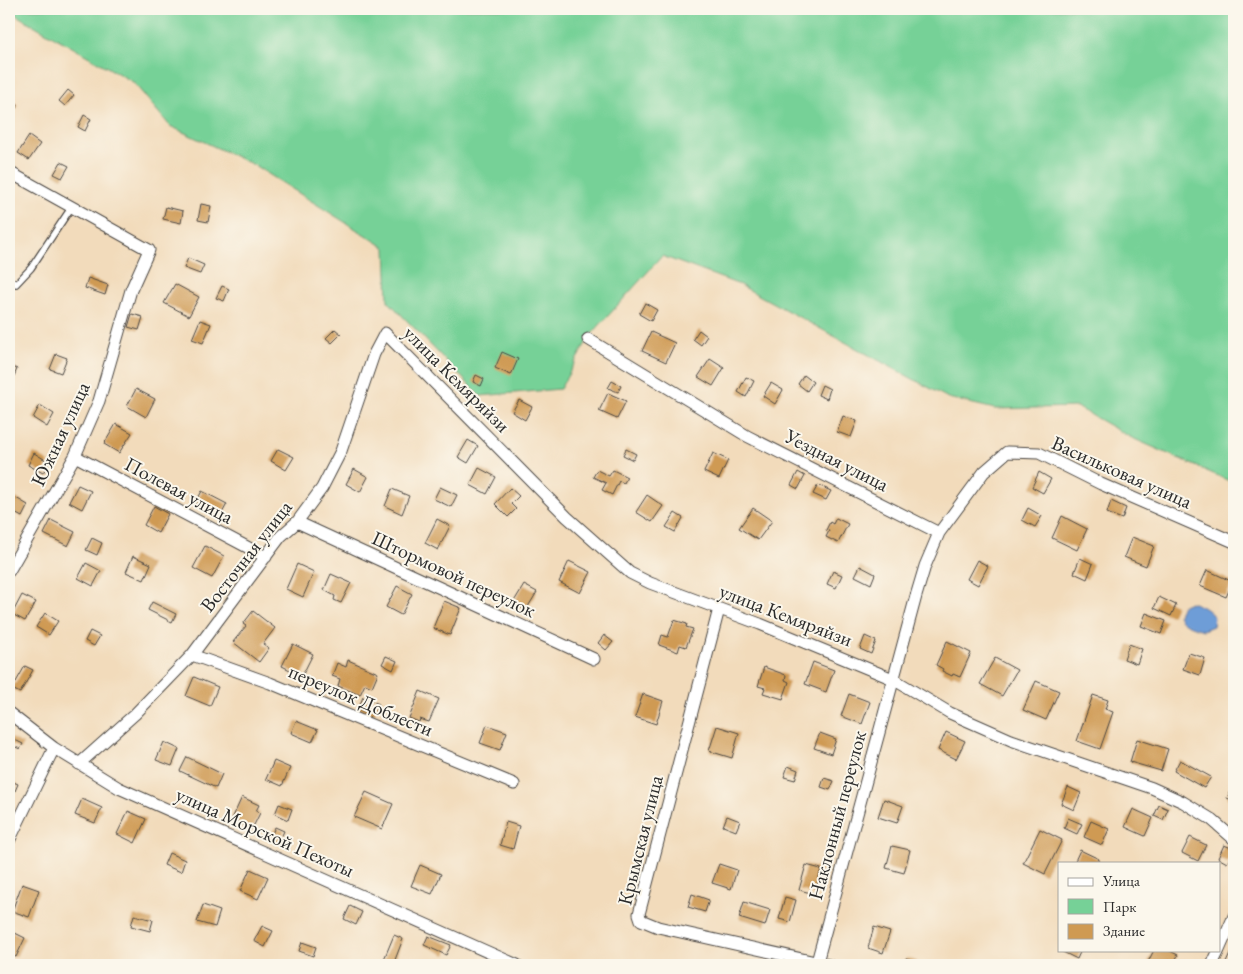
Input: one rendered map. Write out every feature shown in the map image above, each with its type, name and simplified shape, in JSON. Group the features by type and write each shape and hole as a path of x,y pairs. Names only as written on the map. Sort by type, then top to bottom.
{"street":[{"path":"9,172 71,208"},
{"name":"Южная улица","path":"9,571 75,456 99,401 131,290 150,250 71,208"},
{"name":"Восточная улица","path":"79,764 135,714 192,656 281,536 297,522 322,488 341,452 374,354 385,334"},
{"name":"улица Кемяряйзи","path":"385,334 567,517 630,572 650,583 760,624 893,678 950,713 1011,740 1152,788 1183,802 1211,819 1234,839"},
{"name":"Уездная улица","path":"588,339 747,436 940,533"},
{"name":"Васильковая улица","path":"940,533 984,472 1007,452 1039,454 1101,484 1234,542"},
{"name":"Полевая улица","path":"75,456 266,557"},
{"name":"Штормовой переулок","path":"297,522 594,659"},
{"path":"893,678 925,566 940,533"},
{"name":"Крымская улица","path":"719,609 639,914 641,920 658,927 829,965"},
{"name":"переулок Доблести","path":"192,656 270,683 514,784"},
{"name":"Наклонный переулок","path":"818,962 893,678"},
{"name":"улица Морской Пехоты","path":"9,713 54,748 119,788 516,965"},
{"path":"9,841 54,748"},
{"path":"1220,948 1234,916"},
{"path":"1212,965 1218,952"}],"lane":[{"path":"9,280 16,284 31,268 71,208"}],"green space":[{"path":"9,9 1234,9 1234,483 1130,437 1077,407 995,409 948,398 740,285 662,256 590,336 560,389 480,396 388,301 386,248 254,165 170,126 133,82 9,11"}],"water":[{"path":"1190,602 1197,604 1212,614 1214,617 1213,626 1203,630 1181,621 1178,614 1180,609 1183,605"}],"building":[{"path":"68,90 74,95 65,106 59,101"},
{"path":"9,99 18,105 10,119 9,118"},
{"path":"84,115 91,119 85,131 78,127"},
{"path":"29,136 40,144 29,160 18,153"},
{"path":"61,162 69,166 62,178 54,174"},
{"path":"201,204 211,206 208,222 198,220"},
{"path":"9,206 15,210 9,219"},
{"path":"166,207 183,211 181,223 163,219"},
{"path":"188,258 204,265 200,274 184,268"},
{"path":"88,278 108,285 105,295 85,288"},
{"path":"175,284 199,297 189,316 164,303"},
{"path":"222,286 229,289 224,301 216,298"},
{"path":"645,303 657,310 651,321 639,314"},
{"path":"132,314 143,317 139,330 128,327"},
{"path":"200,320 211,324 203,343 192,339"},
{"path":"335,329 341,334 332,343 326,338"},
{"path":"699,330 707,336 701,345 693,339"},
{"path":"651,332 675,343 666,362 642,351"},
{"path":"502,352 518,359 511,375 495,368"},
{"path":"56,354 67,358 61,373 50,369"},
{"path":"710,359 724,368 713,386 698,377"},
{"path":"9,365 17,369 12,381 9,379"},
{"path":"476,375 484,379 481,386 473,382"},
{"path":"804,375 813,382 807,391 798,384"},
{"path":"746,377 754,381 746,397 738,392"},
{"path":"612,381 621,386 618,392 608,388"},
{"path":"771,383 783,390 775,404 763,396"},
{"path":"822,385 830,389 827,399 818,395"},
{"path":"136,389 155,399 146,417 127,406"},
{"path":"608,393 626,401 617,419 599,411"},
{"path":"519,400 532,407 525,420 512,412"},
{"path":"40,405 54,414 47,427 33,418"},
{"path":"843,416 857,421 851,437 837,432"},
{"path":"116,424 132,433 119,453 104,444"},
{"path":"468,440 478,446 468,463 458,457"},
{"path":"278,449 294,457 286,470 271,461"},
{"path":"626,449 636,454 633,460 623,455"},
{"path":"34,453 49,462 43,473 28,465"},
{"path":"713,453 728,460 719,479 704,472"},
{"path":"479,468 496,477 487,494 470,485"},
{"path":"354,469 368,477 360,492 346,484"},
{"path":"597,470 609,476 613,470 627,477 624,483 619,481 612,495 602,490 606,483 593,477"},
{"path":"798,472 805,476 798,489 791,485"},
{"path":"1039,472 1051,479 1043,493 1032,487"},
{"path":"78,485 91,491 82,509 69,502"},
{"path":"818,485 831,491 826,500 813,494"},
{"path":"440,487 457,495 451,507 434,499"},
{"path":"510,488 519,496 511,504 516,509 508,517 495,504"},
{"path":"392,489 409,496 402,514 385,506"},
{"path":"202,491 227,504 220,517 195,504"},
{"path":"647,495 663,506 652,522 636,512"},
{"path":"16,498 28,505 22,517 9,510"},
{"path":"1111,501 1126,508 1122,519 1107,513"},
{"path":"154,506 168,514 158,533 144,525"},
{"path":"753,508 772,521 758,540 739,528"},
{"path":"1028,508 1042,516 1035,527 1022,520"},
{"path":"675,513 683,518 675,532 666,527"},
{"path":"1062,516 1087,529 1077,550 1052,538"},
{"path":"836,518 848,524 838,543 826,537 829,531 826,530 830,522 833,524"},
{"path":"437,519 450,526 438,550 425,543"},
{"path":"51,520 75,532 68,546 44,534"},
{"path":"1132,537 1154,546 1146,566 1124,557"},
{"path":"92,538 102,543 97,555 86,550"},
{"path":"205,546 224,556 212,578 193,568"},
{"path":"133,556 151,564 144,580 126,572"},
{"path":"1080,558 1093,564 1087,579 1074,573"},
{"path":"977,560 988,566 978,585 967,579"},
{"path":"569,561 591,572 580,593 559,582"},
{"path":"86,563 101,571 93,586 78,578"},
{"path":"297,564 314,572 303,597 286,589"},
{"path":"860,566 875,574 871,584 855,576"},
{"path":"1207,570 1233,582 1226,597 1200,586"},
{"path":"833,571 842,575 836,588 827,584"},
{"path":"331,574 351,583 341,603 334,600 335,596 324,590"},
{"path":"524,585 537,592 526,610 513,603"},
{"path":"397,586 412,594 401,615 386,607"},
{"path":"22,595 36,602 25,621 12,614"},
{"path":"1159,597 1176,605 1171,616 1154,608"},
{"path":"444,601 461,608 450,635 433,628"},
{"path":"152,602 176,614 172,622 148,610"},
{"path":"253,611 275,628 263,644 269,648 259,662 233,642 246,626 243,624"},
{"path":"45,613 58,621 49,635 36,627"},
{"path":"1146,613 1166,621 1161,634 1141,626"},
{"path":"674,620 687,624 686,627 693,629 686,647 680,645 678,652 659,645 662,635 668,637"},
{"path":"90,631 100,636 94,646 85,641"},
{"path":"604,635 613,642 606,650 598,643"},
{"path":"865,636 876,641 871,654 860,649"},
{"path":"947,641 971,653 960,677 953,674 952,676 942,671 943,669 936,665"},
{"path":"293,644 313,654 302,676 282,666"},
{"path":"1129,644 1142,649 1137,664 1124,659"},
{"path":"1189,653 1205,658 1200,675 1183,669"},
{"path":"386,656 397,661 393,670 382,664"},
{"path":"995,658 1017,670 1002,696 980,684"},
{"path":"348,660 378,673 372,687 365,684 360,695 338,686 340,679 332,676 337,663 346,667"},
{"path":"813,662 834,670 826,692 805,684"},
{"path":"25,666 33,670 20,693 12,689"},
{"path":"764,667 786,675 785,680 789,682 783,699 763,693 765,688 758,686"},
{"path":"194,677 218,687 210,706 186,696"},
{"path":"1036,681 1059,691 1046,720 1023,710"},
{"path":"420,691 439,699 429,722 420,719 419,722 409,718"},
{"path":"643,694 663,701 656,724 635,717"},
{"path":"849,694 870,702 862,724 841,716"},
{"path":"1093,695 1108,700 1105,709 1113,712 1100,749 1077,741"},
{"path":"363,697 379,704 374,715 358,709"},
{"path":"296,721 318,730 312,742 291,733"},
{"path":"487,725 507,732 500,750 480,743"},
{"path":"717,726 739,733 732,758 709,751"},
{"path":"946,732 965,741 956,759 938,750"},
{"path":"820,733 836,739 831,754 814,748"},
{"path":"11,738 23,744 20,749 9,744"},
{"path":"1137,739 1168,749 1161,771 1130,762"},
{"path":"164,742 179,749 172,766 156,760"},
{"path":"187,757 222,774 216,788 180,771"},
{"path":"1180,760 1211,777 1204,788 1174,771"},
{"path":"274,761 290,768 282,786 266,779"},
{"path":"788,766 798,770 795,780 784,777"},
{"path":"824,778 834,781 830,790 821,787"},
{"path":"9,780 18,784 15,791 9,789"},
{"path":"1234,781 1234,801 1227,798"},
{"path":"1068,787 1081,793 1074,810 1061,804"},
{"path":"366,792 393,804 382,829 354,817"},
{"path":"242,797 259,805 256,811 260,813 252,829 232,819"},
{"path":"82,799 102,808 95,823 75,815"},
{"path":"884,799 903,806 897,823 878,817"},
{"path":"279,804 292,809 288,820 275,814"},
{"path":"1159,805 1168,809 1163,820 1154,816"},
{"path":"1133,809 1153,818 1145,836 1125,827"},
{"path":"128,811 146,819 135,843 117,834"},
{"path":"727,816 740,821 736,831 723,826"},
{"path":"1068,818 1082,824 1077,834 1064,828"},
{"path":"1091,821 1109,829 1102,845 1084,837"},
{"path":"506,822 519,826 513,849 500,845"},
{"path":"275,827 284,831 278,844 269,840"},
{"path":"1040,829 1062,840 1045,874 1023,863"},
{"path":"1190,837 1206,845 1198,861 1182,853"},
{"path":"1224,845 1234,849 1227,863 1218,858"},
{"path":"892,846 910,850 904,873 886,868"},
{"path":"1080,850 1099,859 1098,862 1074,862"},
{"path":"169,853 185,860 181,872 164,865"},
{"path":"719,864 737,870 731,889 712,883"},
{"path":"420,865 441,874 432,894 411,886"},
{"path":"806,865 821,869 815,894 799,890"},
{"path":"250,869 268,877 258,899 240,891"},
{"path":"22,884 39,890 29,917 12,911"},
{"path":"692,894 709,900 705,912 688,907"},
{"path":"785,897 796,900 790,922 779,919"},
{"path":"744,902 770,910 765,926 739,918"},
{"path":"203,905 220,911 215,927 197,922"},
{"path":"350,906 362,912 356,925 344,919"},
{"path":"134,915 153,920 150,931 131,926"},
{"path":"262,926 273,931 265,947 254,941"},
{"path":"874,927 890,932 883,953 868,948"},
{"path":"9,930 25,938 16,957 9,954"},
{"path":"394,935 403,939 393,965 382,964"},
{"path":"428,936 451,945 446,955 424,945"},
{"path":"302,942 316,947 313,956 299,951"},
{"path":"1063,952 1080,952 1077,959"},
{"path":"1153,952 1172,952 1178,955 1173,965 1155,965 1148,962"},
{"path":"1230,954 1234,956 1234,965 1225,965"},
{"path":"906,958 916,961 915,965 904,965"}]}
